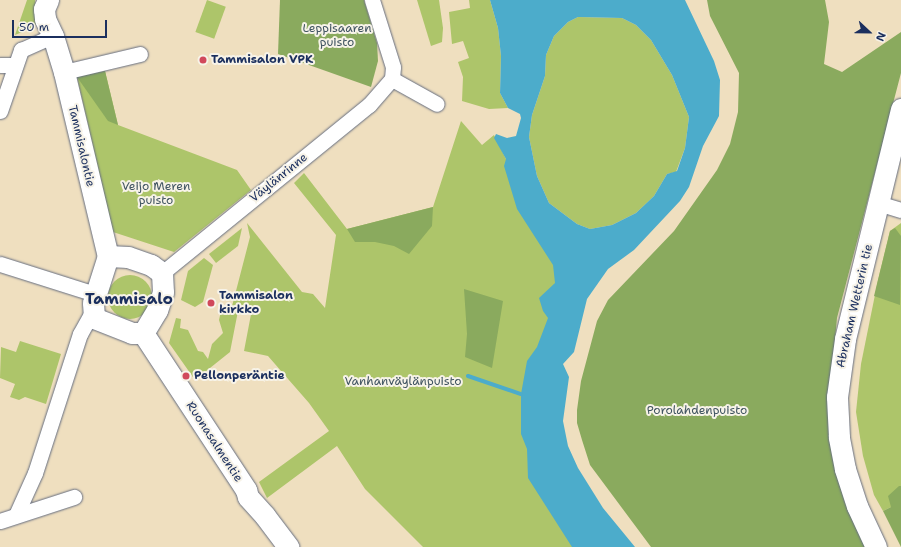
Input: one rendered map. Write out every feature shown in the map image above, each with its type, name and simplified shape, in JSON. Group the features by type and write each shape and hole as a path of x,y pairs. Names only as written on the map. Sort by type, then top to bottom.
{"street":[{"name":"Tammisalontie","path":"48,0 44,15 54,36 64,72 108,256"},
{"name":"Tammisalontie","path":"51,0 55,18 54,36"},
{"path":"372,0 393,67 392,79 437,104"},
{"path":"0,111 7,65 21,50 54,36"},
{"path":"64,72 140,54"},
{"name":"Väylänrinne","path":"162,273 369,105 392,79"},
{"name":"Abraham Wetterin tie","path":"876,547 857,506 845,469 839,437 837,397 845,339 901,109"},
{"path":"878,203 901,210"},
{"path":"16,515 35,473 80,334 94,303 108,256 128,257 151,265 162,273 163,287 157,310 143,333 132,333 94,318 94,303"},
{"path":"0,264 94,303"},
{"name":"Ruonasalmentie","path":"143,333 246,490 248,497 265,516 288,547"},
{"path":"0,521 74,497"}],"green space":[{"path":"27,0 35,0 37,23 32,28 15,35"},
{"path":"207,0 226,7 214,39 195,32"},
{"name":"Leppisaaren puisto","path":"280,0 364,0 377,43 378,61 371,87 278,54"},
{"path":"417,0 439,0 443,28 442,42 431,46"},
{"path":"469,0 490,0 498,28 501,56 500,93 508,108 489,109 462,101 463,77 458,62 469,58 463,41 452,44 449,12 470,8"},
{"name":"Porolahdenpuisto","path":"707,0 825,0 829,22 824,64 842,72 901,32 901,73 837,318 829,405 868,547 651,547 590,465 582,440 577,423 577,410 581,381 597,321 608,300 674,231 717,170 730,144 738,112 739,73 710,16"},
{"path":"578,17 622,18 636,25 651,40 672,75 689,117 685,148 676,172 667,174 654,196 636,213 612,225 590,229 577,224 549,203 537,176 529,137 532,115 545,76 546,55 554,36 568,22"},
{"name":"Veijo Meren puisto","path":"105,71 118,125 237,170 251,190 174,252 113,232 77,77"},
{"path":"105,71 118,125 108,121 77,77"},
{"name":"Vanhanväylänpuisto","path":"461,121 482,145 494,135 561,269 540,368 596,547 423,547 365,489 337,446 267,498 259,482 329,431 309,403 268,356 244,351 252,309 239,306 230,352 195,380 169,343 176,318 181,319 180,328 188,330 198,351 203,352 208,359 212,344 223,333 219,320 221,311 230,314 250,237 247,223 302,292 313,294 325,308 336,235 294,183 304,173 347,229 433,207"},
{"path":"433,207 432,226 409,254 394,246 375,242 355,242 347,229"},
{"path":"901,223 901,486 891,507 883,511 874,495 863,456 856,412 861,364 878,280 890,231"},
{"path":"242,228 238,246 216,263 209,254"},
{"path":"895,228 901,236 900,305 874,296 890,231"},
{"path":"204,258 213,265 203,302 195,307 181,300 188,271"},
{"path":"126,275 134,275 139,276 146,281 151,288 151,306 146,313 139,318 126,319 118,316 111,309 108,301 108,293 111,285 118,278"},
{"path":"464,289 503,301 492,368 465,357 467,334"},
{"path":"20,341 61,354 46,404 25,397 19,400 10,397 15,384 0,378 1,347 16,352"},
{"path":"899,486 901,486 901,547 883,511 891,507 888,496"}],"water":[{"path":"490,0 685,0 714,61 720,80 719,116 703,146 689,187 680,201 634,250 608,269 587,299 574,352 563,364 569,377 563,421 568,446 578,468 603,508 635,547 572,547 528,478 527,449 521,434 521,394 527,361 537,347 548,318 543,311 539,298 555,283 553,265 517,209 504,166 506,159 494,138 496,134 507,138 516,136 521,118 520,114 508,108 500,93 501,56 498,28","holes":["578,17 622,18 636,25 651,40 672,75 689,117 685,148 677,171 667,174 654,196 636,213 612,225 590,229 577,224 549,203 537,176 529,137 532,115 545,76 546,55 554,36 568,22"]}],"waterway":[{"path":"468,376 521,394"}],"place":[{"name":"Tammisalon VPK","path":"203,60"},
{"name":"Tammisalon kirkko","path":"211,303"},
{"name":"Pellonperäntie","path":"186,376"}],"district":[{"name":"Tammisalo","path":"129,299"}]}
